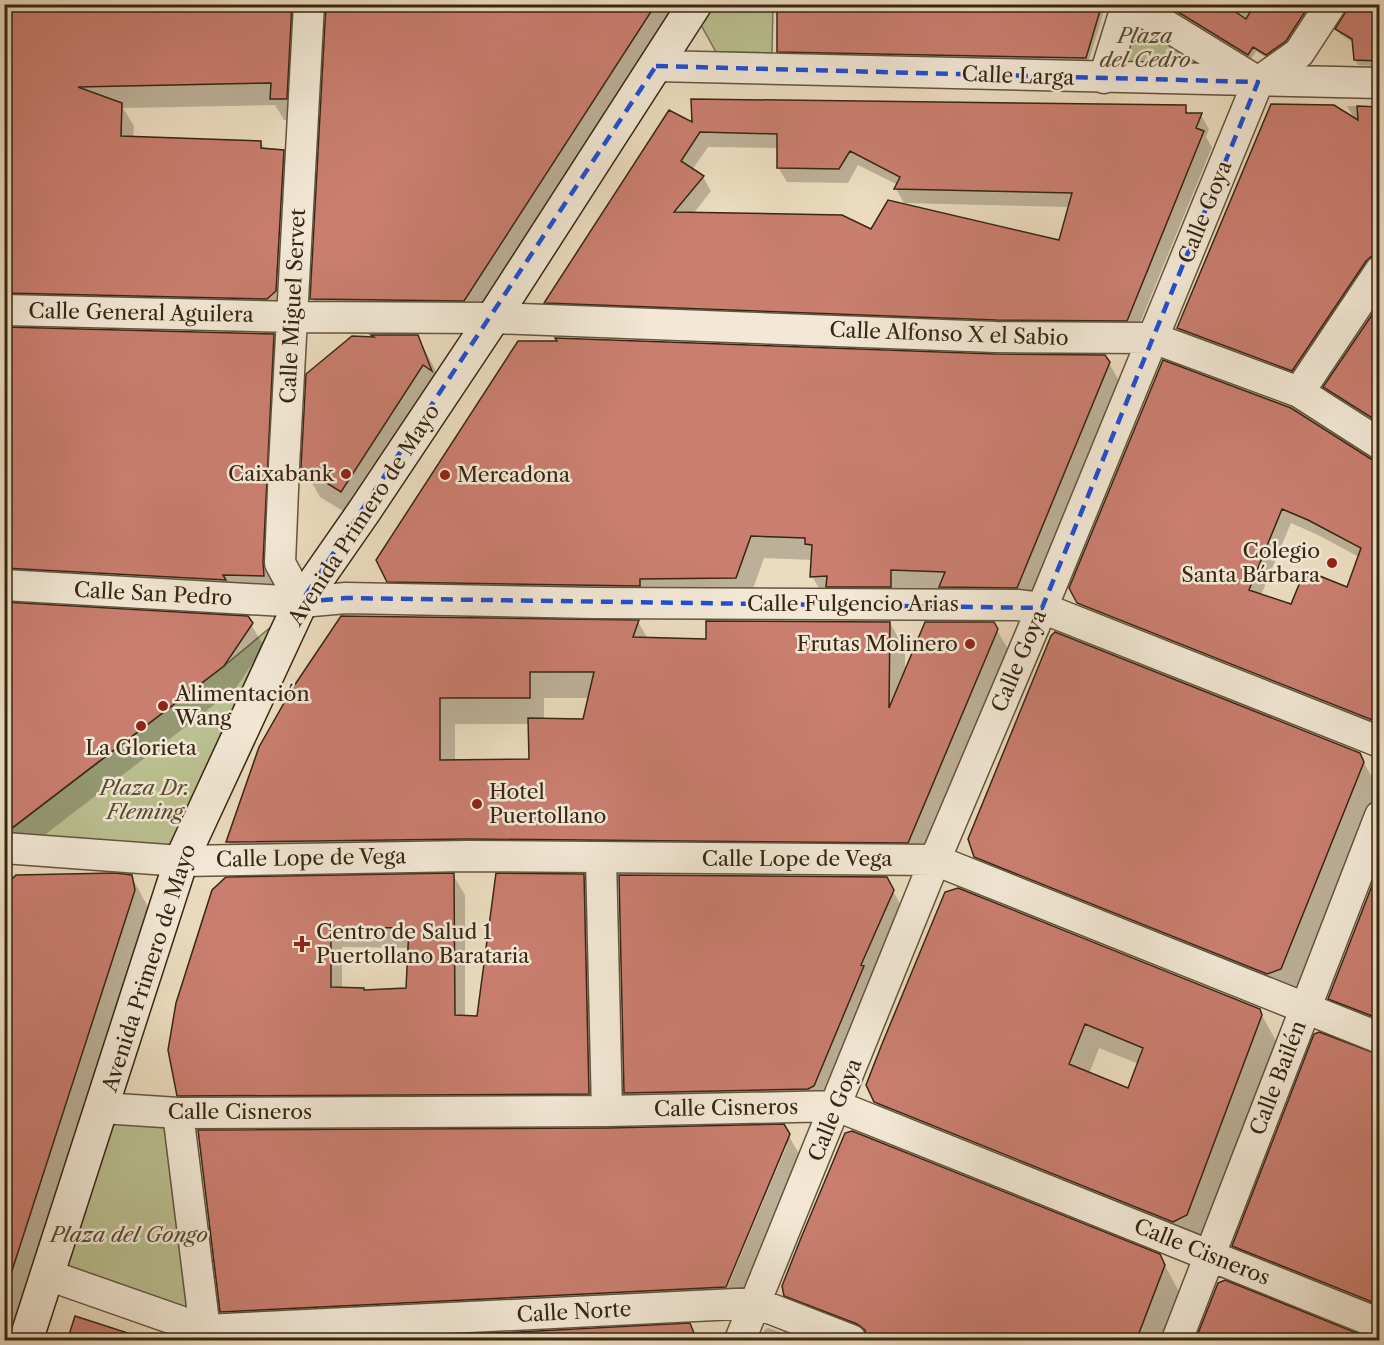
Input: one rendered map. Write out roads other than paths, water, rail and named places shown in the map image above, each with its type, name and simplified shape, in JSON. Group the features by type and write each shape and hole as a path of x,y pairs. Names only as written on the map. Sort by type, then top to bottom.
{"street":[{"name":"Calle Miguel Servet","path":"301,602 280,563 309,4"},
{"name":"Avenida Primero de Mayo","path":"26,1341 181,861 301,602 493,318 695,4"},
{"path":"1104,78 1129,4 1258,82 1299,53 1331,4"},
{"name":"Calle Larga","path":"656,66 1258,82 1380,83"},
{"name":"Calle Goya","path":"740,1341 935,860 1042,608 1258,82"},
{"path":"1299,392 1380,271"},
{"name":"Calle General Aguilera","path":"4,310 293,317 493,318"},
{"name":"Calle Alfonso X el Sabio","path":"493,318 996,336 1153,338 1299,392 1380,444"},
{"name":"Calle San Pedro","path":"4,585 301,602"},
{"name":"Calle Fulgencio Arias","path":"301,602 346,598 594,603 1017,605 1042,608 1380,742"},
{"name":"Calle Bailén","path":"1177,1341 1380,816"},
{"path":"4,848 181,861"},
{"name":"Calle Lope de Vega","path":"181,861 467,856 935,860 1380,1038"},
{"path":"601,858 607,1111"},
{"name":"Calle Cisneros","path":"102,1108 178,1113 607,1111 837,1106 1380,1324"},
{"path":"178,1113 209,1335"},
{"name":"Calle Norte","path":"48,1275 209,1335 756,1303 851,1341"}],"place":[{"name":"Caixabank","path":"346,474"},
{"name":"Mercadona","path":"445,475"},
{"name":"Colegio Santa Bárbara","path":"1332,563"},
{"name":"Frutas Molinero","path":"970,644"},
{"name":"Alimentación Wang","path":"163,706"},
{"name":"La Glorieta","path":"141,726"},
{"name":"Hotel Puertollano","path":"477,804"},
{"name":"Centro de Salud 1 Puertollano Barataria","path":"302,944"}],"park label":[{"name":"Plaza del Cedro","path":"1145,48"},
{"name":"Plaza Dr. Fleming","path":"145,800"},
{"name":"Plaza del Gongo","path":"129,1235"}]}
